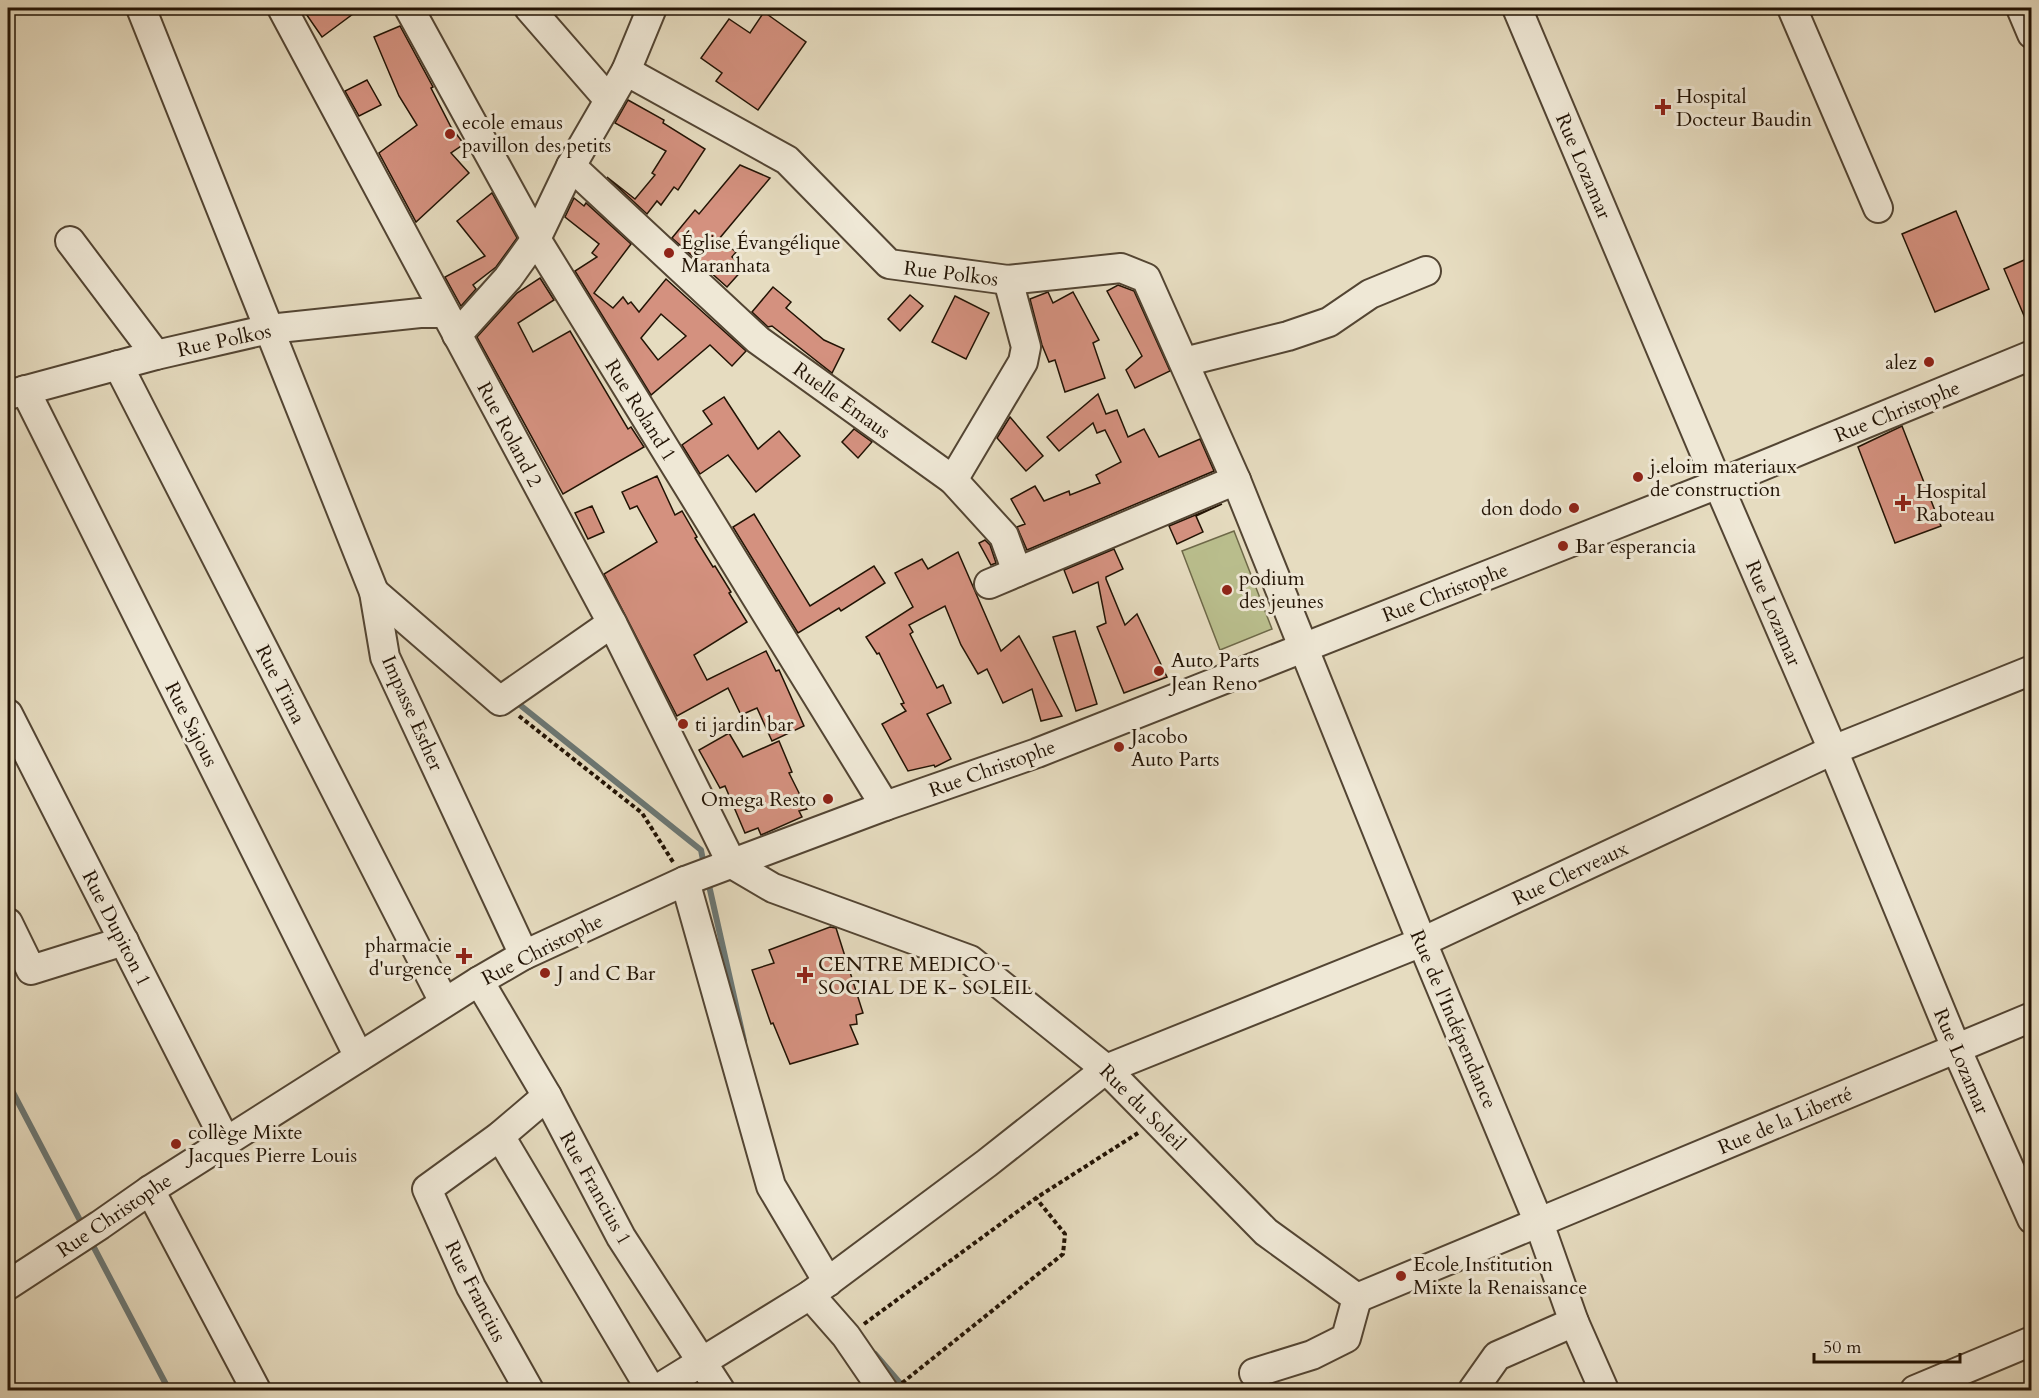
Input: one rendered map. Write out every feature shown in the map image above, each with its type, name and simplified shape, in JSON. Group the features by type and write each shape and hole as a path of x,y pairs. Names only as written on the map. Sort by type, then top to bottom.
{"street":[{"name":"Impasse Esther","path":"141,8 274,329 374,592 385,657 524,955"},
{"name":"Rue Roland 2","path":"282,8 612,623 732,864"},
{"name":"Rue Roland 1","path":"409,8 536,239 885,806"},
{"path":"529,8 609,100"},
{"path":"451,324 508,278 536,239 571,166 626,71 652,8"},
{"name":"Rue Lozamar","path":"1517,8 1833,750 1956,1048 2031,1219"},
{"path":"1792,8 1878,208"},
{"name":"Rue Polkos","path":"626,71 787,160 889,264 1008,280 1121,268 1146,278 1236,480 1303,648"},
{"name":"Ruelle Emaus","path":"571,166 758,340 953,480 1004,536 1017,572"},
{"path":"70,241 156,355"},
{"path":"1184,362 1288,336 1329,322 1370,294 1426,271"},
{"path":"953,480 1023,362 1026,347 1008,280"},
{"name":"Rue Polkos","path":"16,393 156,355 274,329 420,313 451,324"},
{"name":"Rue Christophe","path":"8,1285 150,1190 479,981 524,955 686,880 885,806 1037,753 1718,484 2031,356"},
{"name":"Rue Tima","path":"118,365 444,1002"},
{"name":"Rue Sajous","path":"16,393 360,1057"},
{"path":"988,584 1236,480"},
{"path":"374,592 509,694 612,623"},
{"name":"Rue de l'Indépendance","path":"1303,648 1539,1223 1574,1322 1604,1390"},
{"name":"Rue Clerveaux","path":"656,1390 819,1288 987,1163 1107,1069 1422,942 1833,750 2031,670"},
{"name":"Rue Dupiton 1","path":"8,714 16,752 123,941 226,1142"},
{"name":"Rue du Soleil","path":"732,864 773,888 970,960 1107,1069 1266,1232 1357,1298"},
{"path":"686,880 771,1186 819,1288 846,1336 883,1390"},
{"path":"8,923 31,970 123,941"},
{"name":"Rue Francius 1","path":"479,981 546,1096 621,1237 720,1390"},
{"name":"Rue de la Liberté","path":"1539,1223 2031,1017"},
{"path":"546,1096 500,1136 651,1390"},
{"name":"Rue Francius","path":"500,1136 427,1189 471,1287 529,1390"},
{"path":"150,1190 256,1390"},
{"path":"1254,1373 1312,1355 1346,1338 1357,1298 1539,1223"},
{"path":"1473,1390 1497,1356 1574,1322"},
{"path":"1915,1390 2031,1341"}],"path":[{"path":"509,694 642,813 686,880"},
{"path":"884,1310 1036,1198 1158,1121"},
{"path":"916,1373 1063,1254 1065,1234 1036,1198"}],"green space":[{"name":"podium des jeunes","path":"1234,531 1272,629 1220,650 1182,551"}],"building":[{"path":"302,8 361,8 322,37"},
{"path":"764,12 806,42 758,110 716,81 722,73 701,58 729,19 750,33"},
{"path":"400,26 433,87 431,88 451,127 464,144 451,153 469,173 416,222 379,153 417,125 399,96 374,37"},
{"path":"367,80 381,105 359,116 345,91"},
{"path":"628,100 664,120 663,123 705,149 678,190 674,187 661,205 657,201 647,214 607,177 635,199 655,175 652,173 666,151 615,123"},
{"path":"740,165 770,178 719,239 736,252 732,257 744,268 727,287 672,238 695,210 699,214"},
{"path":"492,193 517,238 496,267 473,285 476,289 461,306 445,277 485,256 457,221"},
{"path":"574,198 584,206 586,203 631,244 594,293 613,308 623,297 628,304 631,302 639,312 666,279 746,351 732,366 710,345 651,395 575,271 597,257 592,253 599,244 565,217","holes":["661,314 686,336 658,360 641,338"]},
{"path":"1956,211 1989,289 1935,312 1902,234"},
{"path":"2031,257 2031,332 2004,269"},
{"path":"540,278 554,300 518,323 533,352 570,331 628,429 631,427 644,447 563,494 477,337 517,293"},
{"path":"1118,285 1134,291 1170,371 1135,388 1126,370 1142,356 1107,291"},
{"path":"773,287 791,302 786,308 824,340 844,349 832,373 772,326 768,327 752,312"},
{"path":"1048,292 1053,303 1073,292 1099,340 1093,343 1105,378 1065,392 1055,360 1049,362 1042,345 1030,299"},
{"path":"910,295 923,306 900,331 888,319"},
{"path":"955,296 989,313 966,359 932,342"},
{"path":"1098,394 1106,414 1117,410 1128,437 1144,429 1159,457 1200,439 1214,471 1027,550 1017,527 1025,524 1011,499 1035,486 1044,501 1069,491 1070,495 1100,483 1096,475 1121,462 1105,430 1097,433 1093,423 1059,451 1047,437"},
{"path":"724,397 758,449 779,431 800,456 756,492 728,455 700,474 682,445 712,424 703,411"},
{"path":"1010,417 1043,456 1026,471 997,438"},
{"path":"1902,426 1941,526 1895,543 1858,447"},
{"path":"854,429 872,442 858,458 842,442"},
{"path":"657,476 675,515 682,511 697,537 695,538 713,567 715,566 747,622 694,655 707,680 766,651 776,671 779,670 804,726 772,741 757,708 741,715 728,688 677,716 604,574 657,542 637,506 630,509 622,492"},
{"path":"1222,504 1196,516 1203,532 1177,544 1169,526"},
{"path":"592,506 604,532 588,539 575,513"},
{"path":"754,514 810,606 874,566 885,583 841,611 839,608 798,633 733,527"},
{"path":"985,540 990,545 996,563 991,565 979,543"},
{"path":"1114,549 1123,569 1106,579 1125,625 1137,614 1167,677 1124,693 1097,627 1106,623 1098,582 1073,593 1064,570"},
{"path":"958,552 1001,651 1019,636 1062,716 1041,721 1032,689 1003,703 987,669 978,674 961,645 945,606 909,625 913,632 910,634 937,688 943,685 951,703 927,714 951,759 935,767 934,765 908,771 882,724 906,711 901,704 904,703 879,653 877,654 866,637 913,607 895,573 922,559 928,569"},
{"path":"1075,631 1097,704 1076,711 1053,637"},
{"path":"729,733 743,757 779,741 792,772 789,773 807,809 799,811 802,817 761,835 758,828 745,833 725,786 720,788 699,750"},
{"path":"830,927 836,928 863,1013 856,1015 857,1024 850,1025 858,1044 790,1064 773,1023 771,1024 752,970 774,963 769,950"}],"waterway":[{"path":"515,701 701,850 704,865"},
{"path":"708,881 744,1041"},
{"path":"8,1083 84,1228"},
{"path":"90,1240 169,1390"},
{"path":"875,1354 906,1390"}],"place":[{"name":"Hospital Docteur Baudin","path":"1663,107"},
{"name":"ecole emaus pavillon des petits","path":"450,134"},
{"name":"Église Évangélique Maranhata","path":"669,253"},
{"name":"alez","path":"1929,362"},
{"name":"j.eloim materiaux de construction","path":"1638,477"},
{"name":"Hospital Raboteau","path":"1903,503"},
{"name":"don dodo","path":"1574,508"},
{"name":"Bar esperancia","path":"1563,546"},
{"name":"podium des jeunes","path":"1227,590"},
{"name":"Auto Parts Jean Reno","path":"1159,671"},
{"name":"ti jardin bar","path":"683,724"},
{"name":"Jacobo Auto Parts","path":"1119,747"},
{"name":"Omega Resto","path":"828,799"},
{"name":"pharmacie d'urgence","path":"464,956"},
{"name":"J and C Bar","path":"545,973"},
{"name":"CENTRE MEDICO - SOCIAL DE K- SOLEIL","path":"805,975"},
{"name":"collège Mixte Jacques Pierre Louis","path":"176,1144"},
{"name":"Ecole Institution Mixte la Renaissance","path":"1401,1276"}]}
